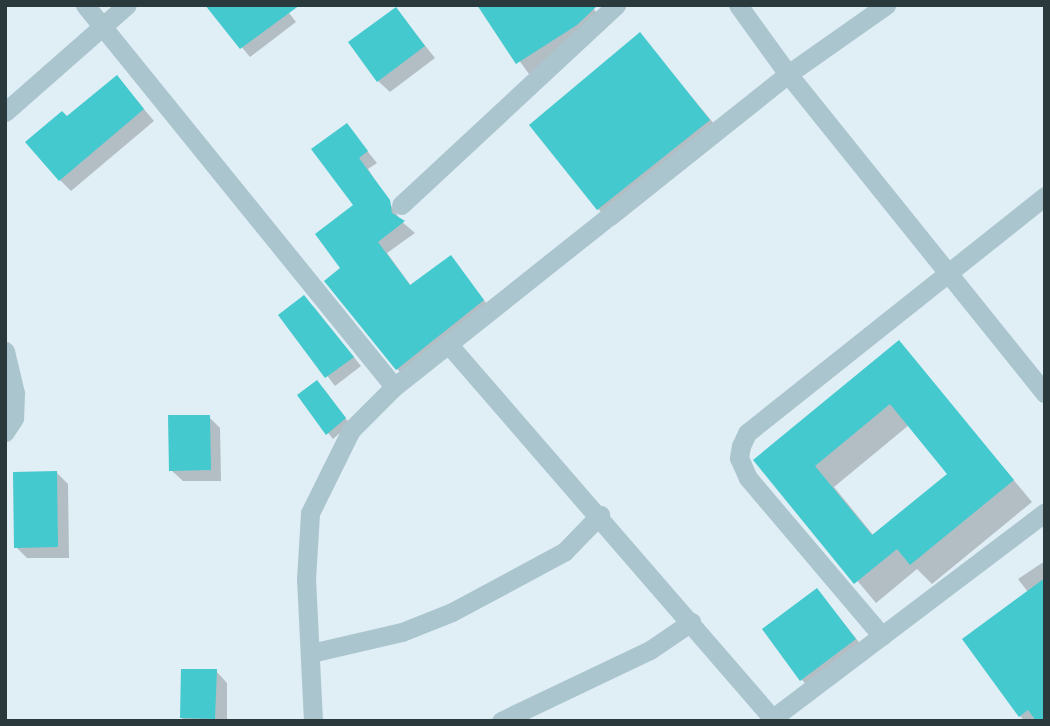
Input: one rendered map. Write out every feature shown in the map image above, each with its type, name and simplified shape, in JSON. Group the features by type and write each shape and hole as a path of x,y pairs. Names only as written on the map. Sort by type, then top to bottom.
{"street":[{"path":"85,5 394,387"},
{"path":"5,112 101,25 127,5"},
{"path":"401,205 616,5"},
{"path":"738,5 788,74 1045,394"},
{"path":"313,721 306,579 310,513 351,430 394,387 788,74 886,5"},
{"path":"882,636 748,478 739,458 741,446 747,433 948,276 1045,196"},
{"path":"449,345 600,515 770,720 1045,512"},
{"path":"5,351 15,393 14,418 5,432"},
{"path":"311,653 402,632 452,612 564,552 600,515"},
{"path":"501,721 650,650 691,622"}],"building":[{"path":"205,5 300,5 240,49"},
{"path":"477,5 598,5 577,25 516,64"},
{"path":"396,7 425,46 377,82 348,42"},
{"path":"640,32 710,120 597,210 529,125"},
{"path":"117,75 144,109 59,181 25,142 62,111 67,116"},
{"path":"347,123 368,151 359,158 390,200 392,213 405,221 378,242 410,285 451,255 484,300 396,370 324,281 340,268 315,234 353,205 311,149"},
{"path":"304,295 354,357 325,378 278,315"},
{"path":"899,340 1014,480 910,565 897,549 854,584 753,460","holes":["890,404 947,474 872,535 815,466"]},
{"path":"317,380 346,418 326,435 297,395"},
{"path":"168,415 210,415 211,470 169,471"},
{"path":"57,471 58,547 14,548 13,472"},
{"path":"1045,578 1045,721 1036,721 1028,710 1019,717 962,639"},
{"path":"817,588 856,639 800,681 762,629"},
{"path":"181,669 217,669 215,719 180,718"}]}
